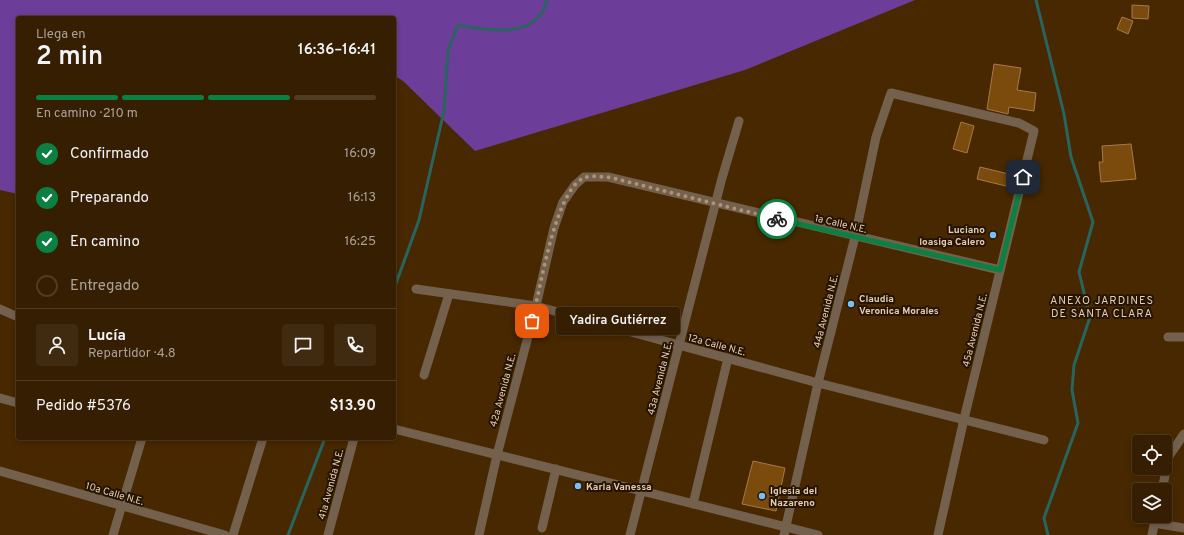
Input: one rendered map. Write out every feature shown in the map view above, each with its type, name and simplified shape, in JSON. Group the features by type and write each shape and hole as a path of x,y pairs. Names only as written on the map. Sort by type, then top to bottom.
{"street":[{"name":"45a Avenida N.E.","path":"891,93 1019,124 1034,130 964,419 938,535"},
{"name":"44a Avenida N.E.","path":"786,531 818,383 855,237 876,137 891,93"},
{"name":"43a Avenida N.E.","path":"630,535 722,178 739,121"},
{"name":"1a Calle N.E.","path":"554,228 563,202 574,184 584,178 608,177 855,237 1000,270"},
{"name":"42a Avenida N.E.","path":"479,535 497,454 536,306 554,228"},
{"name":"12a Calle N.E.","path":"416,289 536,306 818,383 1044,440"},
{"path":"424,375 449,294"},
{"path":"0,309 16,316"},
{"path":"1168,337 1184,337"},
{"path":"693,504 728,358"},
{"path":"0,398 16,402"},
{"path":"396,429 693,504 786,531 818,535"},
{"path":"1163,483 1169,456 1184,434"},
{"path":"113,535 139,440"},
{"path":"233,535 262,440"},
{"name":"41a Avenida N.E.","path":"328,535 353,440"},
{"path":"542,528 556,469"},
{"name":"10a Calle N.E.","path":"0,471 225,535"},
{"path":"1152,535 1154,523"},
{"path":"1168,523 1184,528"}],"shaded area":[{"path":"0,0 915,0 745,70 475,151 403,81 396,76 396,16 16,16 16,194 0,190"}],"building":[{"path":"1132,5 1149,6 1148,19 1132,18"},
{"path":"1122,17 1133,21 1128,34 1117,29"},
{"path":"994,64 1021,68 1017,90 1036,93 1034,111 1009,107 1008,114 987,109"},
{"path":"961,122 974,126 967,153 953,149"},
{"path":"1131,144 1136,179 1101,182 1099,162 1103,162 1102,146"},
{"path":"980,167 1013,175 1010,187 977,179"},
{"path":"753,461 785,468 776,511 742,504"}],"waterway":[{"path":"396,283 419,220 444,111 448,50 458,25 490,30 513,29 524,26 533,22 541,14 547,0"},
{"path":"1036,0 1064,114 1071,157 1093,222 1079,272 1090,317 1074,365 1072,390 1078,423 1044,518 1048,535"},
{"path":"288,535 324,440"}],"way so far":[{"path":"532,321 554,228 563,202 574,184 584,178 597,176 608,177 777,219"}],"place":[{"name":"Luciano loasiga Calero","path":"993,235"},
{"name":"Claudia Veronica Morales","path":"851,304"},
{"name":"Yadira Gutiérrez","path":"532,321"},
{"name":"Karla Vanessa","path":"578,486"},
{"name":"Iglesia del Nazareno","path":"762,496"}],"district":[{"name":"ANEXO JARDINES DE SANTA CLARA","path":"1102,306"}],"route":[{"path":"777,219 1000,270 1023,177"}]}
